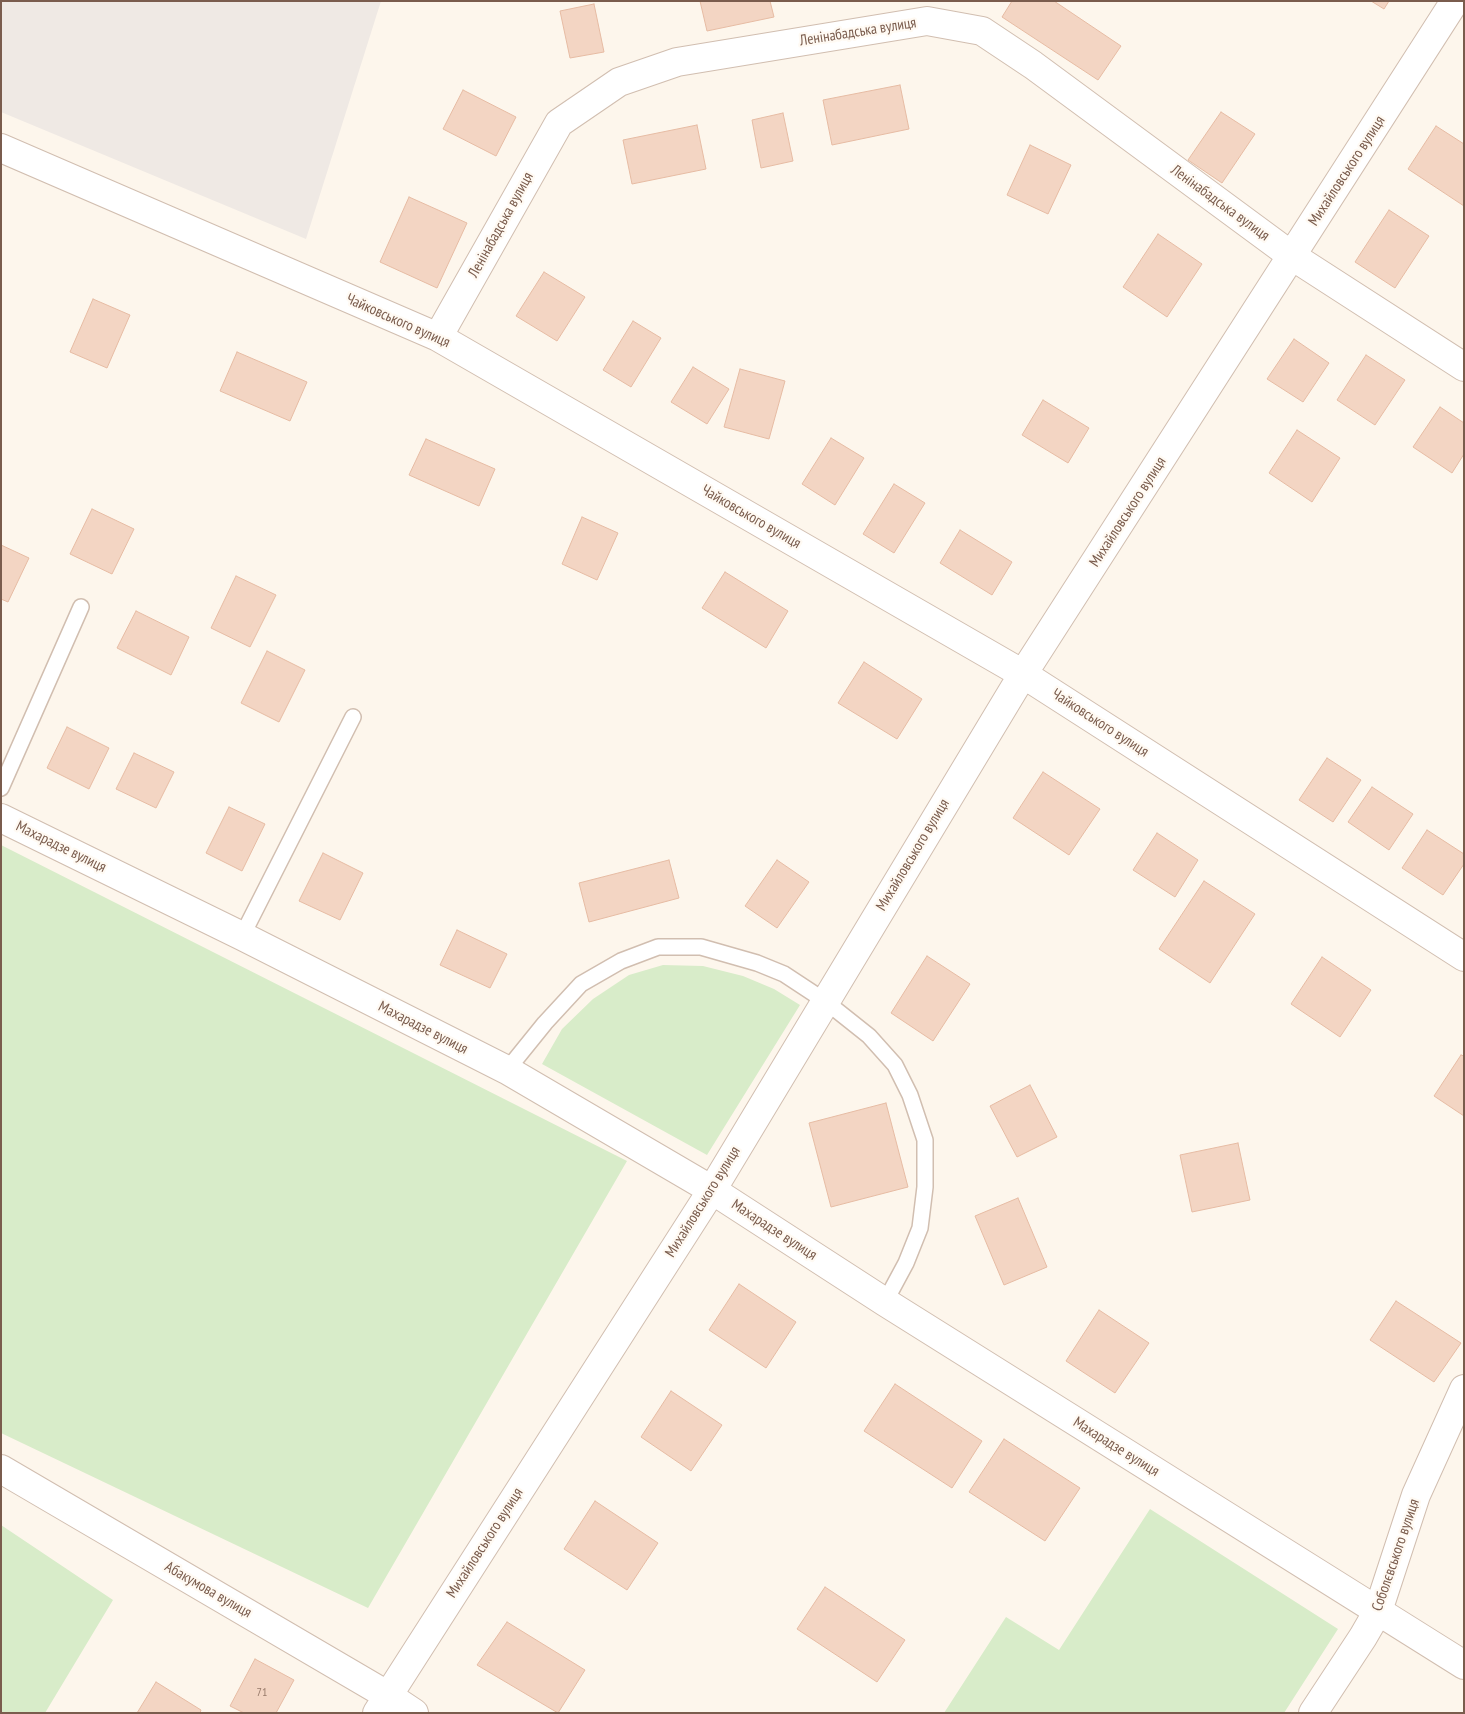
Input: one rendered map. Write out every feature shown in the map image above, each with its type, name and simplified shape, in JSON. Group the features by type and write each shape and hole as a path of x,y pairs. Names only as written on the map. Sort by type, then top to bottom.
{"street":[{"name":"Михайловського вулиця","path":"382,1704 712,1190 1023,674 1455,1"},
{"name":"Ленінабадська вулиця","path":"438,337 559,123 618,82 677,62 927,21 982,31 1033,65 1292,256 1464,367"},
{"name":"Чайковського вулиця","path":"1,148 438,337 1023,674 1464,957"},
{"name":"Махарадзе вулиця","path":"1,818 242,936 507,1070 712,1190 885,1302 1464,1666"},
{"name":"Соболєвського вулиця","path":"1313,1713 1378,1611 1416,1495 1464,1389"},
{"name":"Абакумова вулиця","path":"1,1469 382,1704 414,1713"}],"lane":[{"path":"1,788 81,607"},
{"path":"242,936 353,717"},
{"path":"507,1070 545,1023 581,984 621,962 658,947 701,947 757,963 784,974 825,1001 869,1036 895,1065 910,1095 925,1140 925,1186 920,1228 906,1264 885,1302"}],"shaded area":[{"path":"1,1 381,1 306,239 1,112"}],"green space":[{"path":"1,845 627,1161 368,1608 1,1433"},
{"path":"663,965 703,966 743,976 774,989 800,1005 707,1155 542,1064 562,1029 593,999 629,975"},
{"path":"1150,1509 1338,1629 1284,1713 944,1713 1006,1617 1059,1650"},
{"path":"1,1525 113,1600 45,1713 1,1713"}],"building":[{"path":"700,1 770,1 774,17 707,31"},
{"path":"1012,1 1054,1 1121,46 1098,80 1002,17"},
{"path":"1371,1 1389,1 1384,9"},
{"path":"594,4 604,52 570,58 560,11"},
{"path":"900,85 909,129 832,145 823,100"},
{"path":"463,90 516,117 496,156 443,129"},
{"path":"1221,112 1255,134 1222,183 1188,160"},
{"path":"783,113 793,161 761,168 752,120"},
{"path":"697,125 706,169 632,184 623,140"},
{"path":"1436,126 1464,144 1464,206 1408,169"},
{"path":"1030,145 1071,165 1048,214 1007,195"},
{"path":"409,197 467,223 437,288 380,262"},
{"path":"1389,210 1429,236 1395,288 1355,262"},
{"path":"1158,234 1202,264 1167,317 1123,287"},
{"path":"544,272 585,297 557,341 516,316"},
{"path":"93,299 130,315 107,368 70,352"},
{"path":"633,321 661,338 631,387 603,370"},
{"path":"1294,339 1329,363 1303,402 1267,379"},
{"path":"237,352 307,382 290,421 220,391"},
{"path":"1366,355 1405,380 1375,425 1337,400"},
{"path":"693,367 729,389 707,424 671,402"},
{"path":"740,369 785,381 769,439 724,427"},
{"path":"1043,400 1089,428 1068,463 1022,435"},
{"path":"1440,407 1464,423 1464,454 1452,473 1413,447"},
{"path":"1297,430 1340,458 1312,502 1269,473"},
{"path":"831,438 864,458 835,505 802,484"},
{"path":"426,439 495,469 479,506 409,475"},
{"path":"894,484 925,503 894,553 863,534"},
{"path":"92,509 134,529 112,574 70,554"},
{"path":"582,517 618,533 597,580 562,564"},
{"path":"960,530 1012,562 992,595 940,563"},
{"path":"1,545 29,558 8,602 1,599"},
{"path":"725,572 788,611 766,648 702,608"},
{"path":"236,576 276,595 250,647 211,628"},
{"path":"136,611 189,637 171,675 117,648"},
{"path":"267,651 305,670 279,722 241,703"},
{"path":"864,662 922,699 897,739 838,703"},
{"path":"67,727 109,748 89,789 47,768"},
{"path":"134,753 174,772 156,808 116,789"},
{"path":"1327,758 1361,780 1333,822 1299,800"},
{"path":"1043,772 1100,809 1069,855 1013,818"},
{"path":"1372,787 1413,814 1389,850 1348,822"},
{"path":"229,807 265,824 242,871 206,853"},
{"path":"1427,830 1464,854 1464,864 1443,895 1402,868"},
{"path":"1157,833 1198,860 1175,897 1133,870"},
{"path":"323,853 363,873 340,920 299,901"},
{"path":"669,860 679,898 589,922 579,883"},
{"path":"777,860 809,882 777,928 745,906"},
{"path":"1204,881 1255,914 1210,983 1159,949"},
{"path":"457,930 507,954 490,988 440,965"},
{"path":"927,956 970,984 933,1041 891,1013"},
{"path":"1322,957 1371,990 1340,1037 1291,1004"},
{"path":"1461,1055 1464,1056 1464,1116 1434,1096"},
{"path":"1030,1085 1057,1137 1017,1157 990,1106"},
{"path":"886,1103 908,1187 831,1207 809,1123"},
{"path":"1238,1143 1250,1200 1192,1212 1180,1155"},
{"path":"1018,1198 1047,1267 1004,1285 975,1216"},
{"path":"739,1284 796,1322 766,1368 709,1330"},
{"path":"1396,1301 1461,1343 1434,1382 1370,1340"},
{"path":"1099,1310 1149,1343 1115,1393 1066,1361"},
{"path":"895,1384 982,1441 952,1488 864,1431"},
{"path":"671,1391 722,1425 691,1471 641,1437"},
{"path":"1004,1439 1080,1488 1045,1541 969,1492"},
{"path":"595,1501 658,1543 627,1590 564,1549"},
{"path":"825,1587 905,1640 877,1682 797,1629"},
{"path":"507,1622 585,1670 558,1713 477,1665"},
{"path":"255,1659 294,1680 276,1713 244,1713 230,1706"},
{"path":"156,1682 201,1710 200,1713 137,1713"}]}
